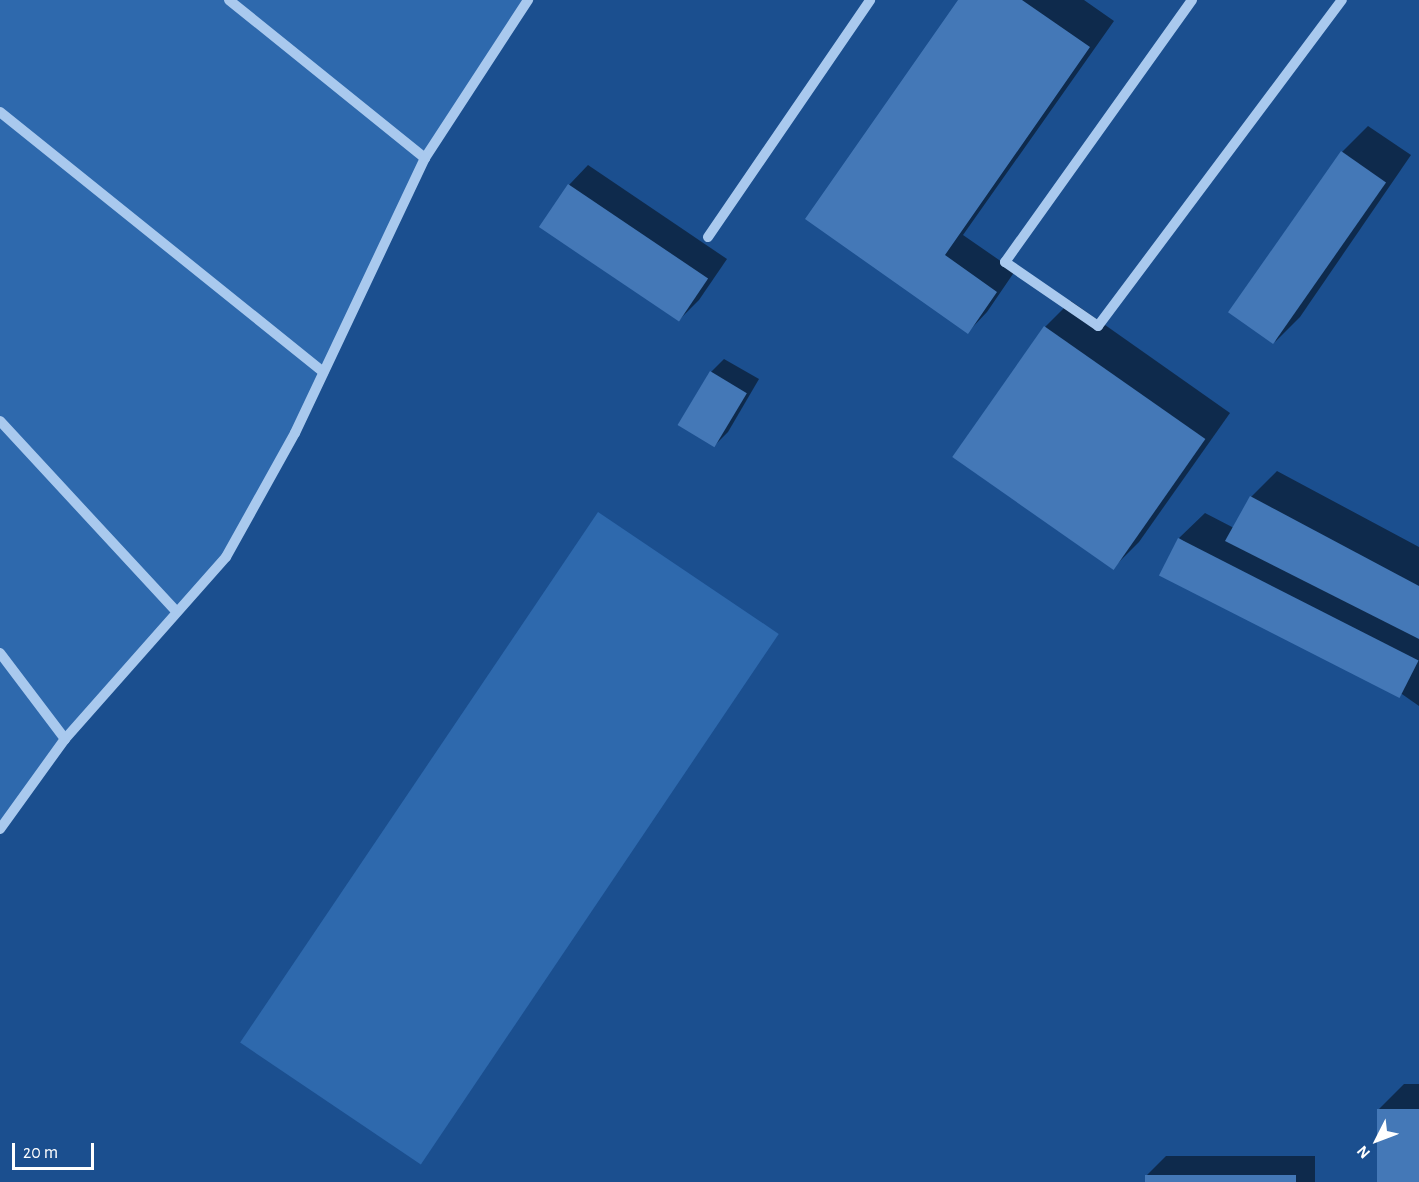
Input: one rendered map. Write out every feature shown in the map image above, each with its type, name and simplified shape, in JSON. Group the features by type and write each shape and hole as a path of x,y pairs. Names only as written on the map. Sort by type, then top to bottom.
{"lane":[{"path":"229,0 425,158"},
{"path":"0,828 65,739 226,557 295,434 425,158 528,0"},
{"path":"708,237 870,0"},
{"path":"1192,0 1005,262 1098,326 1342,0"},
{"path":"0,112 323,372"},
{"path":"0,421 177,612"},
{"path":"0,653 65,739"}],"shaded area":[{"path":"0,0 528,0 425,158 295,433 226,557 117,680 0,828"},
{"path":"598,512 779,634 421,1164 240,1043"}],"building":[{"path":"958,0 1022,0 1090,47 945,255 997,292 968,334 805,219"},
{"path":"1341,151 1386,183 1273,344 1228,312"},
{"path":"568,184 708,279 679,322 539,227"},
{"path":"1044,326 1205,439 1114,570 952,457"},
{"path":"710,371 747,393 714,447 678,425"},
{"path":"1250,496 1419,586 1419,639 1225,541"},
{"path":"1178,538 1419,661 1400,698 1159,575"},
{"path":"1377,1109 1419,1109 1419,1182 1377,1182"},
{"path":"1145,1175 1296,1175 1296,1182 1145,1182"}]}
